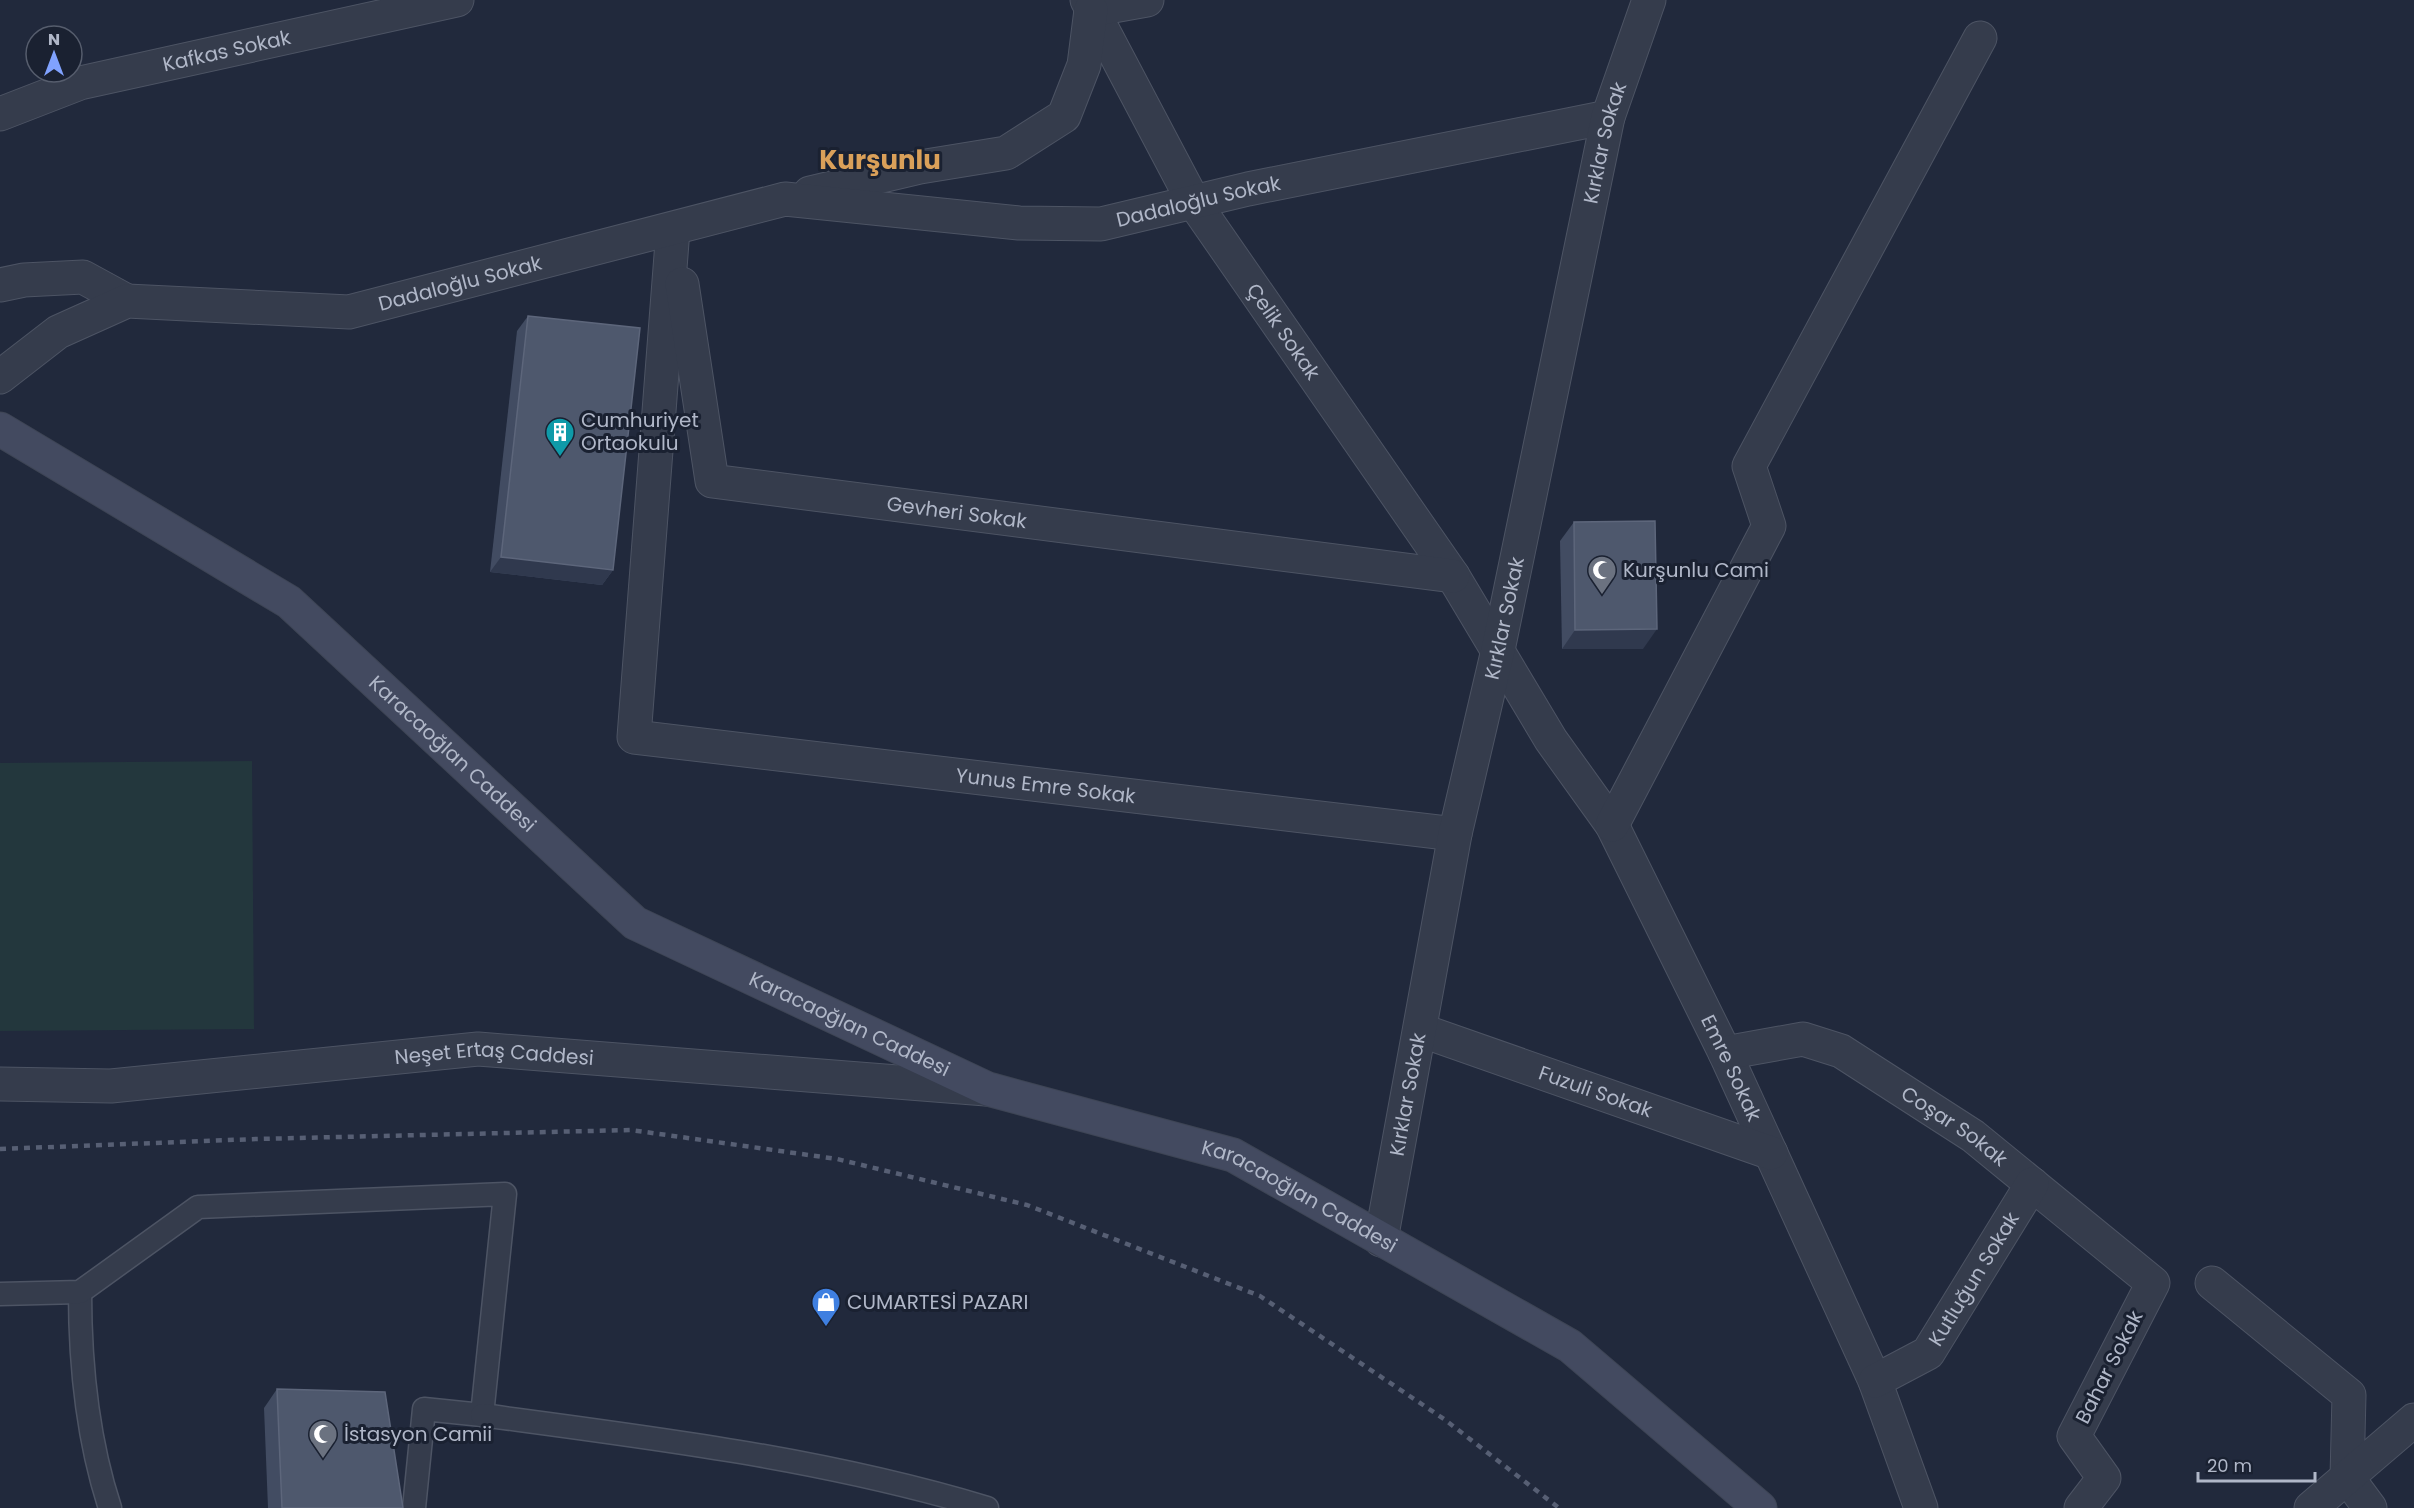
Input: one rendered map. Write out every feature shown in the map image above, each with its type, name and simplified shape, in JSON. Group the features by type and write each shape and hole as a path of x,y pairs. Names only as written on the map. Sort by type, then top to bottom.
{"street":[{"name":"Kafkas Sokak","path":"0,114 80,83 457,0"},
{"path":"1083,3 1147,0"},
{"name":"Kırklar Sokak","path":"1382,1239 1455,834 1498,650 1608,117 1649,0"},
{"name":"Dadaloğlu Sokak","path":"0,285 24,280 83,277 127,301 349,312 673,230 785,199 920,167 1006,153 1064,116 1084,65 1083,3"},
{"name":"Çelik Sokak","path":"1083,3 1193,201 1453,576 1498,650"},
{"path":"1612,825 1769,526 1749,466 1980,38"},
{"name":"Dadaloğlu Sokak","path":"785,199 1019,223 1101,224 1193,201 1608,117"},
{"name":"Gevheri Sokak","path":"673,230 712,481 1453,576"},
{"name":"Yunus Emre Sokak","path":"673,230 634,737 1455,834"},
{"name":"Dadaloğlu Sokak","path":"0,377 58,332 127,301"},
{"name":"Karacaoğlan Caddesi","path":"0,429 290,602 635,923 988,1089 1233,1155 1570,1346 1760,1508"},
{"name":"Emre Sokak","path":"1498,650 1551,740 1612,825 1725,1053 1875,1381 1921,1508"},
{"name":"Fuzuli Sokak","path":"1420,1030 1771,1153"},
{"name":"Coşar Sokak","path":"1725,1053 1803,1039 1841,1051 1973,1136 2153,1283"},
{"name":"Neşet Ertaş Caddesi","path":"0,1084 111,1086 478,1049 988,1089"},
{"name":"Kutluğun Sokak","path":"1875,1381 1929,1353 2032,1184"},
{"name":"Bahar Sokak","path":"2081,1508 2104,1478 2074,1436 2153,1283"},
{"path":"2212,1283 2349,1395 2347,1477 2370,1508"},
{"path":"2311,1508 2414,1420"}],"lane":[{"path":"0,1294 80,1292 198,1206 505,1194 482,1415"},
{"path":"80,1292 80,1341 84,1390 92,1438 110,1508"},
{"path":"414,1508 424,1409 748,1452 861,1474 987,1508"}],"shaded area":[{"path":"252,761 254,1029 0,1031 0,763"}],"building":[{"name":"Cumhuriyet Ortaokulu","path":"528,316 640,328 613,570 501,557"},
{"name":"Kurşunlu Cami","path":"1655,521 1657,629 1575,630 1574,522"},
{"name":"İstasyon Camii","path":"277,1389 385,1392 403,1508 282,1508"}],"railway":[{"path":"0,1149 256,1139 631,1130 837,1159 1027,1205 1260,1296 1444,1419 1559,1508"}],"place":[{"name":"Cumhuriyet Ortaokulu","path":"560,458"},
{"name":"Kurşunlu Cami","path":"1602,596"},
{"name":"CUMARTESİ PAZARI","path":"826,1328"},
{"name":"İstasyon Camii","path":"323,1460"}],"district":[{"name":"Kurşunlu","path":"880,160"}]}
